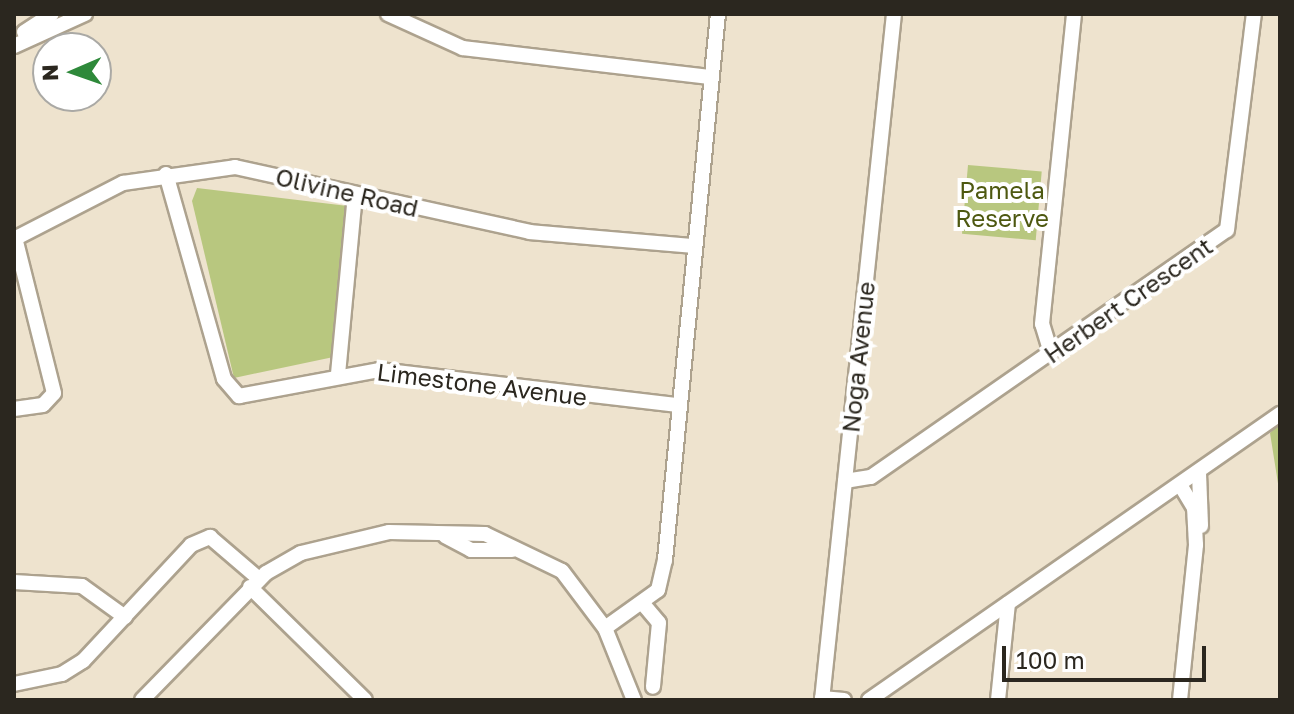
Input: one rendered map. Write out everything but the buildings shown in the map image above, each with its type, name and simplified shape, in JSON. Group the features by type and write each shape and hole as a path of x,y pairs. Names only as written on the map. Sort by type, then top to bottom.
{"street":[{"path":"14,39 52,14"},
{"path":"14,46 85,14"},
{"path":"388,14 463,48 711,77"},
{"path":"605,628 644,605 658,590 665,560 676,405 718,14"},
{"name":"Noga Avenue","path":"822,699 894,14"},
{"path":"1051,353 1042,324 1074,14"},
{"name":"Herbert Crescent","path":"845,481 871,477 1227,230 1254,14"},
{"name":"Olivine Road","path":"15,238 123,183 166,174 235,167 530,232 693,246"},
{"name":"Limestone Avenue","path":"166,174 228,388 248,395 338,374 399,371 676,405"},
{"path":"338,374 355,194"},
{"path":"14,409 43,405 54,393 15,238"},
{"path":"853,700 871,698 1181,486 1280,414"},
{"path":"1180,700 1196,545 1205,502 1199,473"},
{"path":"1181,486 1194,508 1196,545"},
{"path":"142,700 254,583 301,553 348,537 485,534 562,571 605,628 634,700"},
{"path":"14,684 62,674 125,617 191,545 210,537 365,700"},
{"path":"14,582 82,586 125,617"},
{"path":"998,700 1008,604"},
{"path":"644,605 659,623 653,687"},
{"path":"822,699 844,700"}],"green space":[{"name":"Pamela Reserve","path":"968,165 1042,171 1036,240 962,234"},
{"path":"197,188 356,207 343,355 234,378 192,201"},
{"path":"1280,423 1280,496 1270,433"}]}
